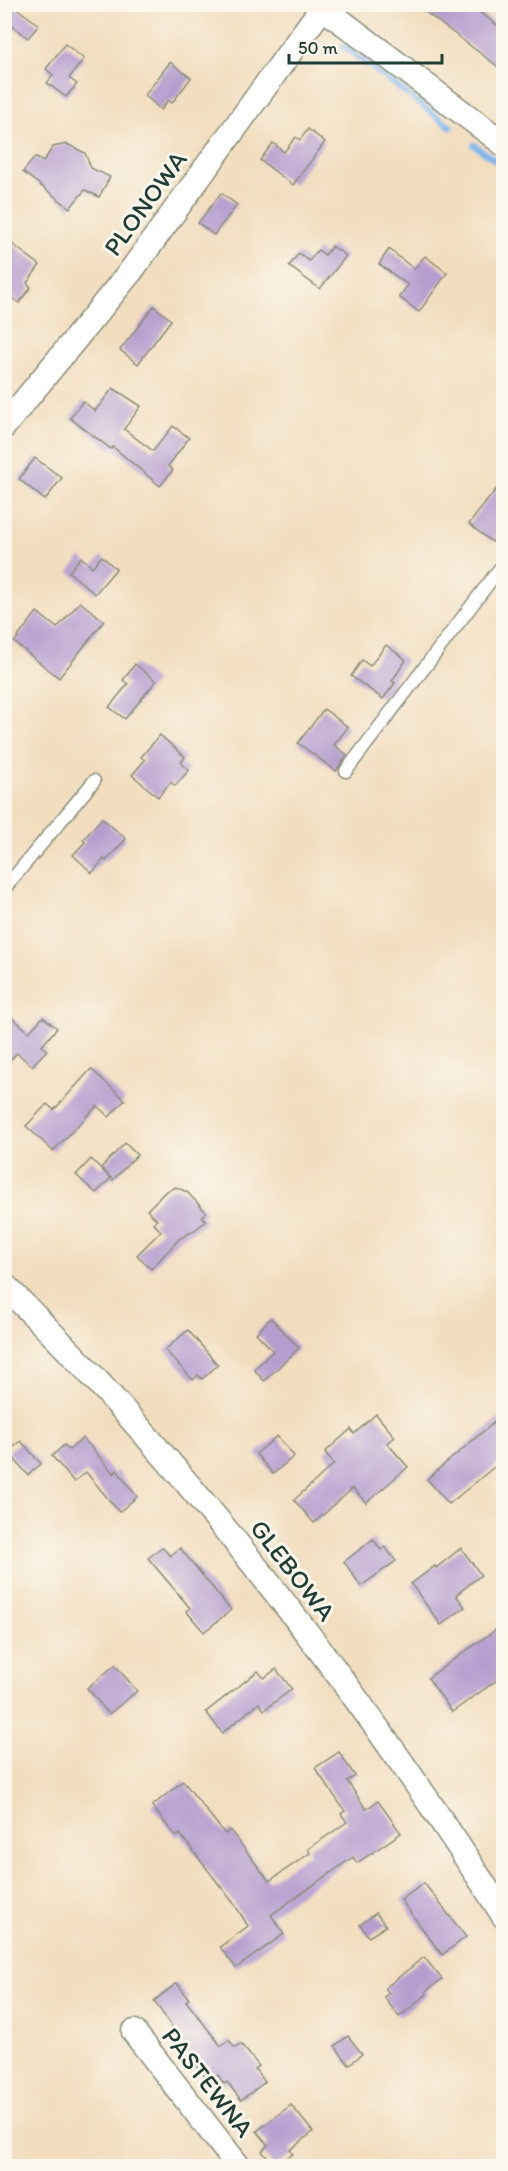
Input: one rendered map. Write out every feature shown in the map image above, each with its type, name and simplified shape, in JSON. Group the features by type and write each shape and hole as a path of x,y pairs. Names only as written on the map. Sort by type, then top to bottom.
{"street":[{"path":"320,6 504,144"},
{"name":"PLONOWA","path":"4,426 131,271 320,6"},
{"name":"GLEBOWA","path":"4,1285 99,1383 223,1527 270,1586 405,1766 504,1916"},
{"name":"PASTEWNA","path":"134,2031 238,2166"}],"lane":[{"path":"346,771 504,563"},
{"path":"4,889 94,781"}],"building":[{"path":"415,4 468,4 504,30 504,71"},
{"path":"15,7 39,25 28,38 5,20"},
{"path":"65,44 84,59 69,78 77,84 66,97 47,83 53,75 46,69"},
{"path":"170,62 191,78 172,103 168,100 161,110 145,95"},
{"path":"308,129 325,142 293,185 260,160 273,143 284,152 296,137 300,140"},
{"path":"67,144 85,153 91,168 110,177 99,197 85,190 70,208 23,172 35,157 43,162 53,147"},
{"path":"221,193 237,205 214,235 198,223"},
{"path":"4,238 40,265 27,283 31,287 19,303 4,293"},
{"path":"332,246 346,256 320,289 289,266 299,253 309,261 318,250 325,255"},
{"path":"389,249 414,269 425,256 447,273 419,312 399,297 408,285 379,264"},
{"path":"154,306 171,320 138,364 120,350"},
{"path":"113,388 141,406 124,429 153,451 173,426 189,438 168,466 173,470 160,486 113,447 111,449 70,418 83,401 95,411"},
{"path":"35,458 62,478 45,500 19,479"},
{"path":"504,479 504,527 492,542 469,524"},
{"path":"102,556 116,569 95,594 69,572 81,557 92,567"},
{"path":"80,602 104,621 59,678 14,642 37,612 57,628"},
{"path":"386,645 406,660 392,681 395,683 383,699 351,676 362,660 370,666"},
{"path":"135,664 156,681 125,719 109,707 128,684 123,680"},
{"path":"324,709 348,727 334,745 347,755 336,771 298,743"},
{"path":"160,735 185,757 181,763 189,770 175,786 171,782 158,797 132,775 145,760 141,757"},
{"path":"102,818 126,839 92,873 73,855"},
{"path":"4,1011 29,1032 43,1017 57,1028 42,1046 47,1050 32,1066 17,1053 4,1066"},
{"path":"91,1069 125,1100 109,1117 97,1106 53,1151 26,1126 47,1104 54,1110"},
{"path":"125,1143 137,1155 113,1180 101,1168"},
{"path":"91,1159 111,1178 96,1193 76,1175"},
{"path":"176,1187 187,1192 206,1212 202,1217 206,1221 179,1239 151,1269 137,1255 161,1231 153,1223 157,1220 147,1210 165,1192"},
{"path":"271,1318 299,1348 264,1381 254,1369 273,1351 256,1333"},
{"path":"188,1330 218,1365 202,1379 198,1375 193,1380 165,1350"},
{"path":"376,1414 395,1437 387,1443 408,1467 366,1503 353,1488 314,1523 294,1500 334,1464 325,1452 351,1429 354,1434"},
{"path":"504,1414 504,1459 449,1504 427,1479"},
{"path":"277,1436 294,1456 273,1474 256,1454"},
{"path":"83,1438 114,1474 117,1470 137,1497 119,1512 86,1472 74,1482 52,1456 64,1445 69,1450"},
{"path":"21,1441 41,1464 28,1475 8,1452"},
{"path":"373,1539 381,1550 385,1547 396,1561 361,1586 344,1562"},
{"path":"162,1547 170,1556 180,1548 231,1610 204,1632 186,1611 190,1608 148,1558"},
{"path":"461,1548 481,1575 456,1595 465,1607 441,1625 411,1584"},
{"path":"504,1624 504,1675 452,1712 428,1678"},
{"path":"115,1665 137,1691 109,1714 87,1688"},
{"path":"276,1669 292,1689 264,1710 259,1703 222,1733 206,1712 258,1671 264,1678"},
{"path":"339,1752 355,1776 347,1781 366,1809 378,1801 401,1833 357,1863 353,1857 271,1915 284,1934 236,1968 220,1947 248,1926 235,1905 180,1834 176,1837 152,1806 183,1781 225,1834 230,1830 269,1881 310,1853 308,1849 347,1822 341,1814 345,1811 315,1768"},
{"path":"424,1883 466,1937 442,1955 401,1900"},
{"path":"376,1913 386,1926 369,1937 360,1925"},
{"path":"424,1957 442,1979 399,2017 384,1997 389,1993 385,1988"},
{"path":"177,1983 189,1999 186,2001 221,2046 229,2040 235,2048 241,2044 259,2066 255,2069 265,2082 241,2100 227,2082 224,2084 218,2075 209,2082 171,2033 174,2030 154,2001"},
{"path":"348,2036 362,2054 349,2065 335,2046"},
{"path":"291,2105 313,2132 290,2150 293,2154 274,2166 262,2151 268,2145 257,2131"}],"waterway":[{"path":"343,46 451,127"},
{"path":"474,145 504,167"}]}
